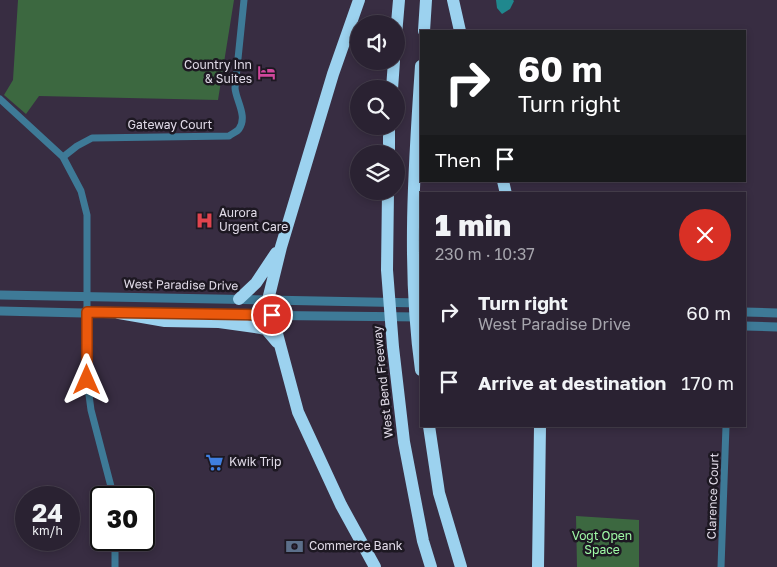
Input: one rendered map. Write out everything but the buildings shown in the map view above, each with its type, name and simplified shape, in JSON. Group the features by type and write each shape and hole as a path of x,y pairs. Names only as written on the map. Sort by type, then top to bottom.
{"highway":[{"path":"359,0 333,74 281,247 268,300 298,412 341,505 375,567"},
{"path":"398,15 399,0"},
{"path":"424,30 426,0"},
{"path":"453,0 460,30"},
{"path":"420,86 414,205 414,276 420,361"},
{"name":"West Bend Freeway","path":"388,200 387,270 393,348 404,442 423,541 431,567"},
{"path":"239,299 256,283 281,247"},
{"path":"119,314 165,321 219,322 261,328 266,329 280,346"},
{"path":"429,427 439,493 461,567"},
{"path":"538,567 540,427"}],"street":[{"name":"Gateway Court","path":"63,157 77,146 92,138 229,136 239,129 242,119 242,108 236,98 235,88 244,0"},
{"path":"0,99 63,157 81,191 87,215 87,380 90,402 111,486"},
{"name":"West Paradise Drive","path":"0,295 420,302"},
{"path":"0,311 420,317"},
{"path":"746,312 777,313"},
{"path":"746,326 777,327"},
{"name":"Clarence Court","path":"721,567 723,559 726,427"},
{"path":"115,551 115,567"}],"green space":[{"path":"18,0 234,0 218,100 39,96 26,114 4,95 13,80"},
{"name":"Vogt Open Space","path":"576,516 639,520 639,567 577,567"}],"shaded area":[{"path":"496,0 514,1 510,9 502,14 497,8"}],"place":[{"name":"Country Inn & Suites","path":"266,72"},
{"name":"Aurora Urgent Care","path":"205,220"},
{"name":"Kwik Trip","path":"215,462"},
{"name":"Commerce Bank","path":"295,546"}],"route":[{"path":"87,380 87,312 272,315"}]}
